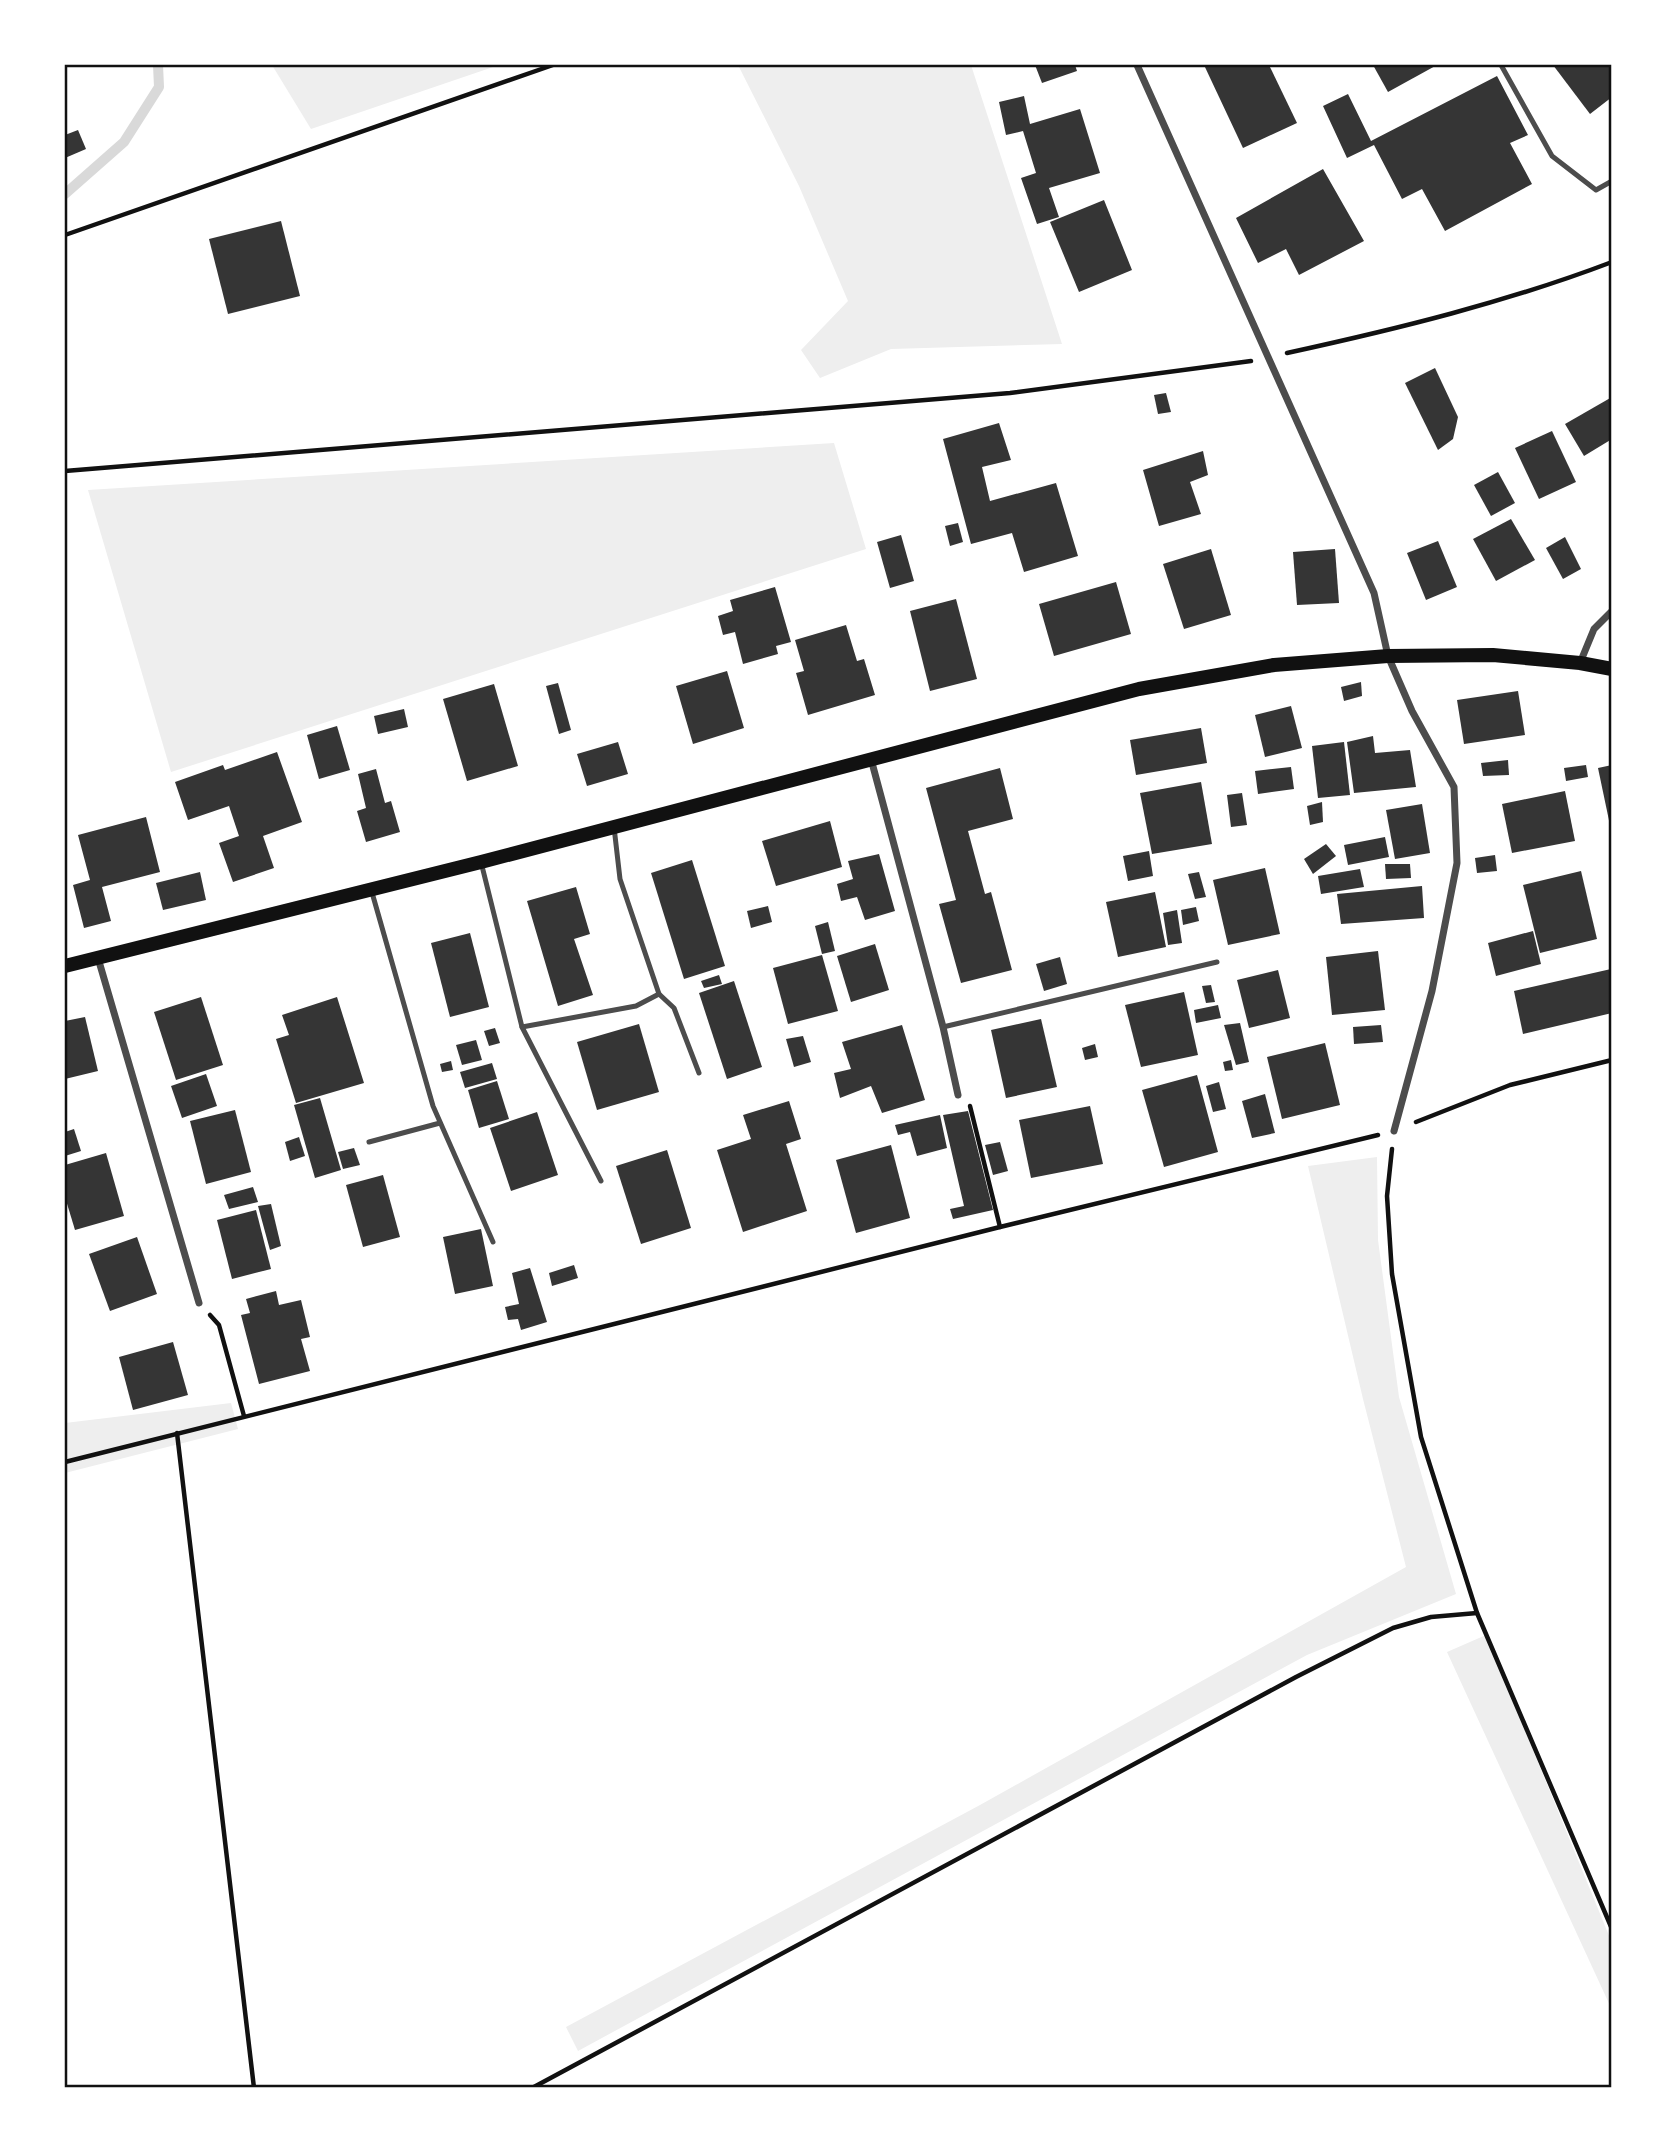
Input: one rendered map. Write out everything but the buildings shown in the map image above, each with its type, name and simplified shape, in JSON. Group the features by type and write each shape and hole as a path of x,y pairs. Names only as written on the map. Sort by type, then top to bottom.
{"main road":[{"path":"65,966 481,862 1139,689 1274,665 1388,656 1493,655 1580,663 1612,669"}],"street":[{"path":"1137,65 1374,593 1388,656 1412,711 1454,787 1457,863 1432,991 1394,1131"},
{"path":"1580,663 1594,629 1612,611"},
{"path":"871,759 943,1027 958,1095"},
{"path":"98,957 199,1303"}],"lane":[{"path":"1501,65 1552,156 1595,190 1612,181"},
{"path":"614,827 620,879 659,993 674,1008 699,1073"},
{"path":"481,862 522,1027 601,1181"},
{"path":"371,890 433,1106 493,1242"},
{"path":"943,1027 1217,962"},
{"path":"522,1027 636,1006 659,993"},
{"path":"369,1142 440,1124"}],"path":[{"path":"65,235 553,65"},
{"path":"65,471 1010,393 1269,357 1466,310 1559,282 1612,262"},
{"path":"65,1462 1394,1131 1510,1085 1612,1060"},
{"path":"958,1095 972,1108 1000,1227"},
{"path":"1394,1131 1387,1196 1392,1275 1421,1437 1477,1613 1612,1929"},
{"path":"199,1303 219,1325 244,1416"},
{"path":"177,1433 254,2088"},
{"path":"532,2088 1320,1665 1393,1629 1431,1617 1477,1613"}],"shaded area":[{"path":"272,65 499,65 311,129"},
{"path":"738,65 971,65 1062,344 891,349 820,378 801,350 848,301 799,186"},
{"path":"834,443 866,549 171,772 88,490"},
{"path":"1377,1157 1378,1240 1399,1397 1456,1594 1307,1655 578,2051 566,2027 980,1805 1406,1567 1308,1166"},
{"path":"231,1403 238,1429 65,1473 65,1423"},
{"path":"1486,1635 1612,1943 1612,2010 1447,1652"}],"waterway":[{"path":"65,194 124,142 159,87 158,65"}]}
